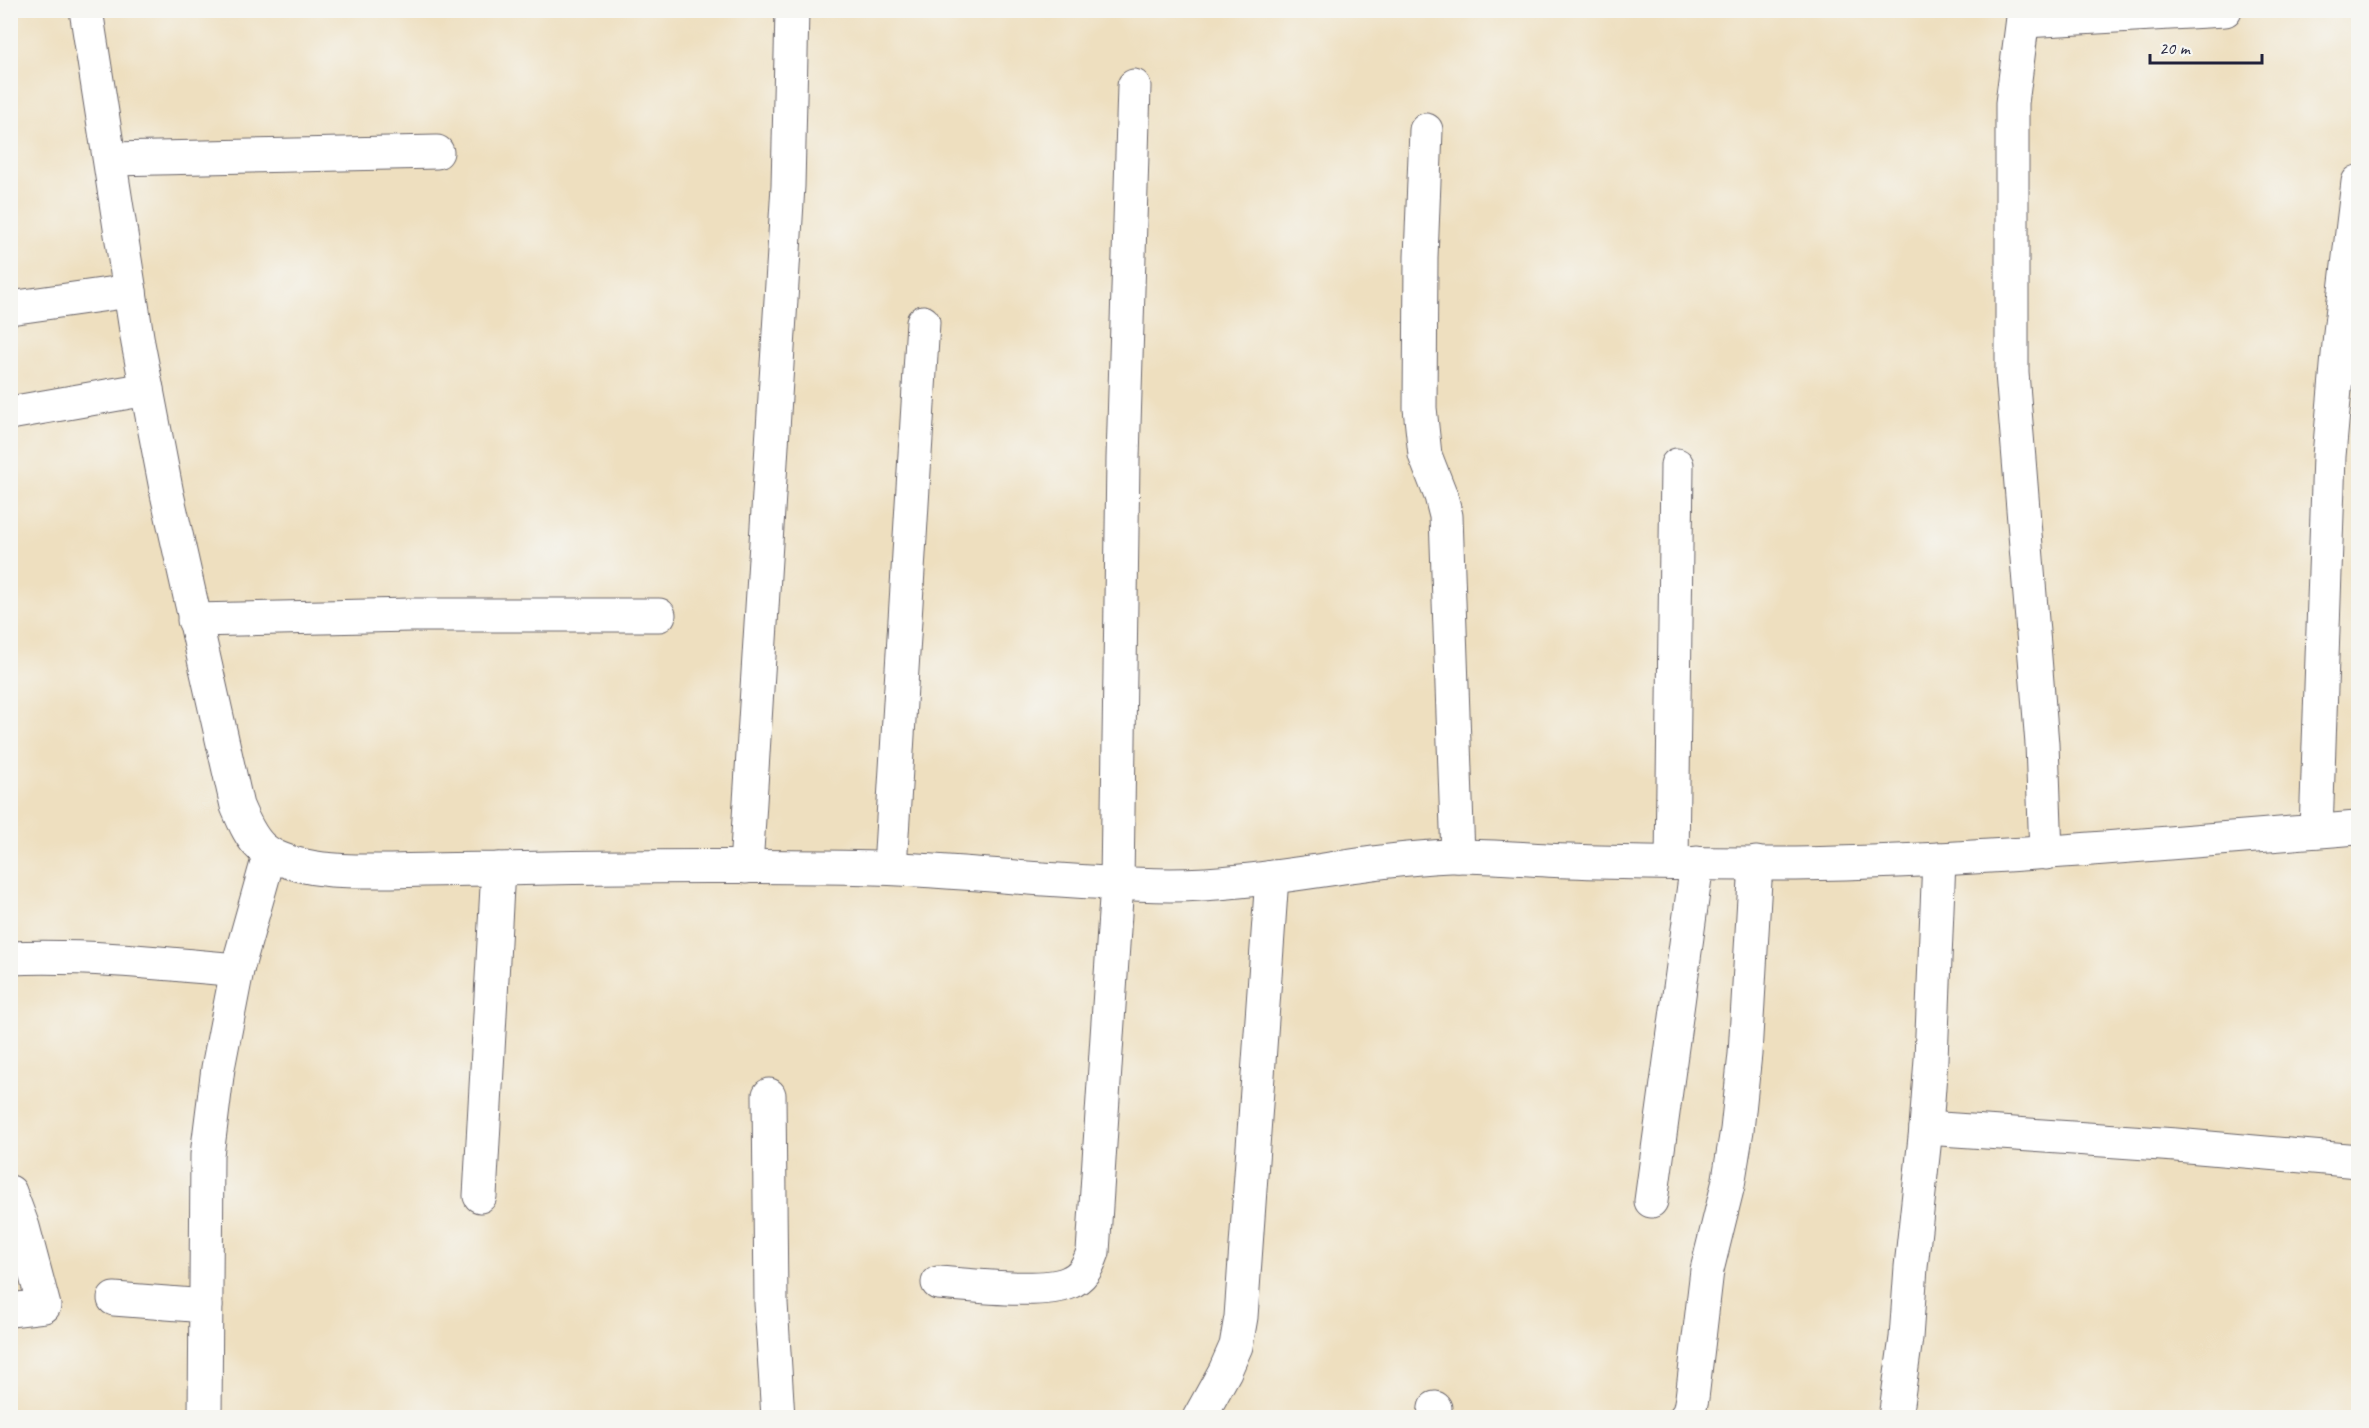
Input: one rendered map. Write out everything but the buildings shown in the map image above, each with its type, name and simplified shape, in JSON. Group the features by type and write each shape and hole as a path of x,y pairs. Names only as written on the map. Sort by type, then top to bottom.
{"street":[{"path":"86,10 147,389 194,620 237,806 249,834 269,856 307,867 362,871 498,868 890,868 1117,883 1230,883 1394,859 1458,856 1575,862 1756,863 1939,858 2358,828"},
{"path":"746,867 788,186 792,10"},
{"path":"2046,852 2042,744 2012,373 2012,103 2023,16 2225,10"},
{"path":"938,1283 1042,1288 1068,1283 1086,1271 1093,1252 1117,883 1123,459 1134,86"},
{"path":"1426,130 1421,257 1420,408 1425,455 1446,516 1458,856"},
{"path":"111,159 437,152"},
{"path":"2316,831 2330,456 2340,333 2357,200"},
{"path":"10,308 130,291"},
{"path":"890,868 923,322"},
{"path":"10,412 147,389"},
{"path":"1652,1201 1684,863 1677,465"},
{"path":"194,620 422,614 659,615"},
{"path":"205,1418 207,1155 218,1068 237,970 269,856"},
{"path":"1895,1418 1906,1338 1912,1256 1926,1128 1939,858"},
{"path":"1685,1418 1689,1413 1692,1398 1707,1270 1728,1185 1737,1130 1756,863"},
{"path":"480,1196 498,868"},
{"path":"1199,1418 1236,1346 1241,1317 1272,877"},
{"path":"10,958 78,958 237,970"},
{"path":"769,1095 771,1303 778,1418"},
{"path":"1926,1128 2176,1145 2358,1161"},
{"path":"10,1192 23,1227 44,1306 10,1310"},
{"path":"114,1299 207,1305"}]}
